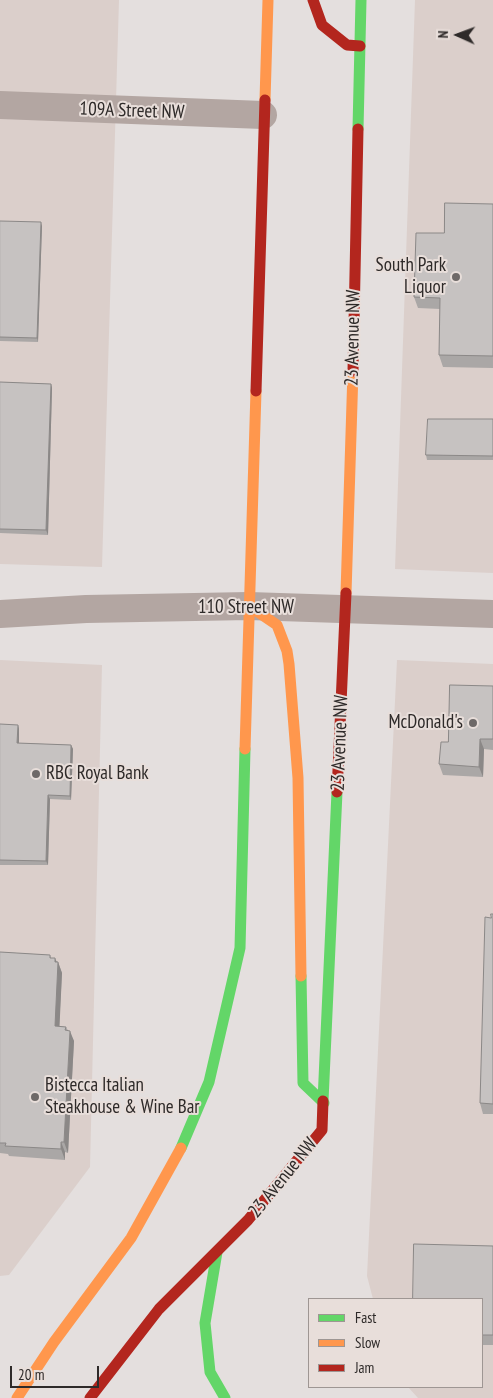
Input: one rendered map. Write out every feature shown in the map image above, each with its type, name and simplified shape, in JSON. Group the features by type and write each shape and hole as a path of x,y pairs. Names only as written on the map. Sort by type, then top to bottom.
{"main road":[{"path":"17,1398 54,1342 131,1238 178,1155 209,1082 240,948 268,0"},
{"path":"313,0 322,25 347,45 360,46"},
{"name":"23 Avenue NW","path":"90,1398 159,1309 248,1220 322,1130 350,507 361,0"},
{"path":"249,606 277,625 287,652 298,778 303,1083 324,1103"},
{"path":"217,1252 205,1323 210,1372 225,1398"}],"street":[{"name":"109A Street NW","path":"0,105 264,115"},
{"name":"110 Street NW","path":"0,614 86,609 249,606 493,614"}],"shaded area":[{"path":"0,0 119,0 102,567 0,564"},
{"path":"415,0 493,0 493,573 395,569"},
{"path":"0,660 102,665 90,1167 9,1275 0,1276"},
{"path":"397,660 493,664 493,1398 418,1398 409,1388 483,1388 483,1298 373,1298 367,1276"}],"building":[{"name":"South Park Liquor","path":"445,203 493,204 493,356 439,355 440,298 414,297 416,233 444,233"},
{"path":"0,221 41,222 37,338 0,337"},
{"path":"0,382 51,384 46,530 0,529"},
{"path":"428,419 493,419 493,456 426,455"},
{"name":"McDonald's","path":"450,685 493,686 493,739 480,739 479,767 439,764 441,742 448,742"},
{"name":"RBC Royal Bank","path":"0,724 18,725 17,743 71,745 70,796 48,795 46,861 0,860"},
{"path":"491,914 493,914 493,1104 480,1103 485,917 491,918"},
{"path":"0,952 50,955 50,958 55,958 55,962 58,962 55,1026 66,1027 65,1030 70,1031 64,1142 61,1142 61,1149 5,1146 6,1143 0,1143"},
{"path":"414,1244 493,1246 493,1335 483,1335 483,1298 413,1298"}],"traffic: fast":[{"path":"358,129 361,0"},
{"path":"181,1148 209,1082 240,948 245,749"},
{"path":"323,1101 337,792"},
{"path":"301,976 303,1083 324,1103"},
{"path":"217,1252 205,1323 210,1372 225,1398"}],"traffic: slow":[{"path":"265,100 268,0"},
{"path":"346,593 353,371"},
{"path":"245,749 256,391"},
{"path":"249,606 277,625 287,651 289,664 298,778 301,976"},
{"path":"17,1398 54,1342 131,1238 181,1148"}],"traffic: jam":[{"path":"313,0 322,25 347,45 360,46"},
{"path":"256,391 265,100"},
{"path":"353,371 358,129"},
{"path":"337,792 346,593"},
{"path":"90,1398 159,1309 248,1220 322,1130 323,1101"}],"place":[{"name":"South Park Liquor","path":"456,277"},
{"name":"McDonald's","path":"473,723"},
{"name":"RBC Royal Bank","path":"36,774"},
{"name":"Bistecca Italian Steakhouse & Wine Bar","path":"35,1097"}]}
